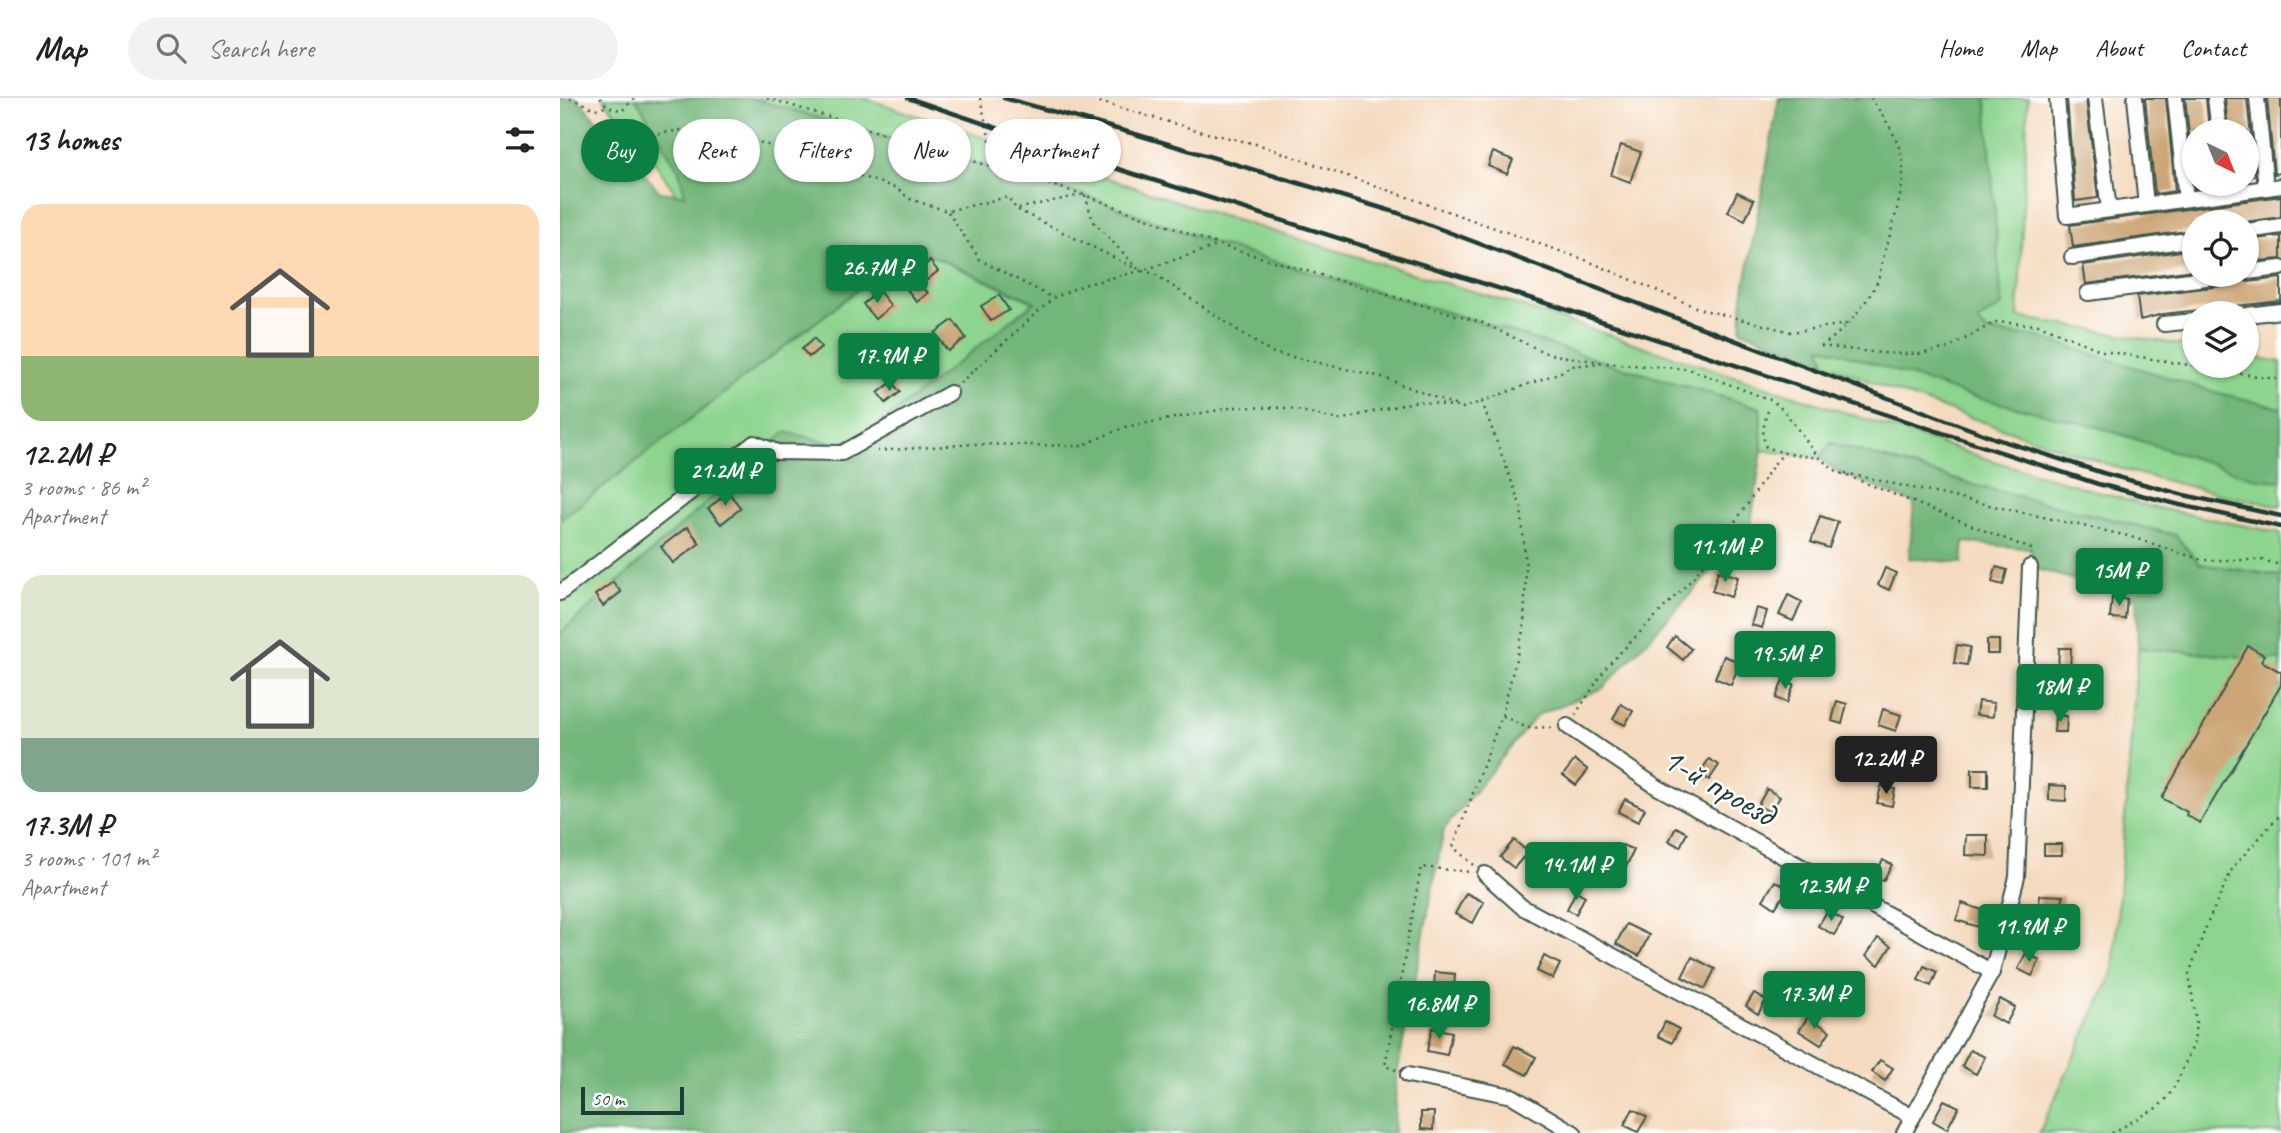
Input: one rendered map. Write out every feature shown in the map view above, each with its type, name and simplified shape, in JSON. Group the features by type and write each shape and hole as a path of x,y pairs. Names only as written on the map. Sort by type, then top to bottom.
{"street":[{"path":"2057,98 2067,216 2198,196"},
{"path":"2095,98 2109,210"},
{"path":"2135,98 2146,205"},
{"path":"2175,98 2186,199"},
{"path":"2215,98 2218,119"},
{"path":"2257,98 2274,187"},
{"path":"2259,229 2281,226"},
{"path":"2072,257 2182,241"},
{"path":"2259,271 2281,268"},
{"path":"2088,293 2182,281"},
{"path":"2259,314 2281,311"},
{"path":"2164,324 2182,322"},
{"path":"560,593 754,443 777,452 842,453 950,393"},
{"path":"1904,1133 1992,972 2017,877 2030,567"},
{"name":"1-й проезд","path":"1567,726 1657,787 1992,972"},
{"path":"1485,874 1522,906 1913,1117"},
{"path":"1409,1075 1512,1096 1574,1133"}],"path":[{"path":"570,98 595,109 608,106"},
{"path":"600,98 608,106 622,111 634,98"},
{"path":"766,98 985,164"},
{"path":"980,98 985,120"},
{"path":"1086,98 1203,132 1260,145 1588,261 1700,309 1791,332 1847,324"},
{"path":"1871,98 1891,129 1902,153 1902,185 1879,278 1873,292 1838,335 1821,346 1880,353 1919,354 1950,348 1995,322 2039,325 2103,351 2281,380"},
{"path":"659,134 708,125 896,188 910,199 947,211 1008,197 1016,209 1140,271 1153,273 1270,352 1382,377 1464,408"},
{"path":"1043,182 1219,245 1483,323 1548,354 1607,363 1689,369 1773,401 1785,412 1819,458 1838,472 2031,550 2030,567"},
{"path":"1016,209 1084,195"},
{"path":"1084,195 1093,220 1140,271"},
{"path":"947,211 980,260 1054,298"},
{"path":"950,393 1054,298 1083,285 1140,271 1219,245"},
{"path":"866,452 975,444 1081,446 1125,427 1235,407 1289,408 1339,420 1418,401 1464,408 1571,366 1607,363"},
{"path":"1482,402 1521,507 1526,568 1524,627 1502,715 1452,847 1485,874"},
{"path":"1768,411 1763,425 1766,447 1784,453 1819,458"},
{"path":"1502,715 1527,727 1567,726 1608,665 1694,577 1784,453"},
{"path":"1838,472 2128,536 2202,560 2261,560 2281,565"},
{"path":"2112,1133 2158,1107 2177,1082 2194,1042 2196,1022 2189,974 2207,924 2233,867 2281,814"},
{"path":"1409,1075 1385,1066 1421,867 1485,874"}],"green space":[{"path":"560,98 577,98 596,119 581,119 581,182 651,182 660,192 685,195 682,182 760,182 760,119 673,119 673,161 659,137 659,119 648,119 636,98 751,98 823,119 774,119 774,182 874,182 874,134 888,138 888,182 971,182 971,162 985,166 985,182 1039,182 1084,195 1219,245 1760,408 1762,450 1750,530 1603,688 1537,715 1444,829 1396,1079 1394,1133 560,1133 560,634 785,432 850,447 1035,302 913,247 560,520"},
{"path":"603,98 636,98 648,119 620,119"},
{"path":"751,98 864,98 928,119 888,119 888,138 874,134 874,119 823,119"},
{"path":"1779,98 2028,98 2018,317 2182,345 2182,378 2259,378 2259,358 2281,362 2281,506 2128,471 1910,397 1741,330 1743,296"},
{"path":"1779,98 1986,98 2002,306 1978,321 1987,332 2038,337 2211,391 2281,408 2281,481 2258,479 2101,428 1966,395 1821,346 1825,362 1741,330 1743,296"},
{"path":"971,133 985,138 985,166 971,162"},
{"path":"659,137 673,161 673,182 682,182 686,195 676,194 659,168"},
{"path":"1039,182 1119,182 1225,217 1508,302 1993,461 2147,506 2281,533 2281,576 2199,564 2174,535 1981,487 1831,443 1819,458 1762,450 1760,408 1219,245 1084,195"},
{"path":"913,247 1035,303 850,448 785,433 560,634 560,520"},
{"path":"1831,443 1981,487 2175,535 2200,564 2281,576 2281,660 2138,648 2136,598 2030,567 2031,549 1964,542 1962,563 1909,558 1914,503 1838,472 1819,458"},
{"path":"2138,648 2281,660 2281,1133 2039,1133 2113,972"}],"building":[{"path":"2067,98 2086,98 2098,198 2075,201"},
{"path":"2145,98 2166,98 2175,191 2155,194"},
{"path":"2185,98 2206,98 2208,119 2187,119"},
{"path":"2225,98 2247,98 2249,119 2227,119"},
{"path":"2267,98 2281,98 2281,173 2274,174"},
{"path":"1621,145 1641,152 1630,182 1611,175"},
{"path":"1493,152 1513,160 1507,174 1488,166"},
{"path":"1737,192 1754,200 1745,220 1728,212"},
{"path":"2281,196 2281,217 2259,220 2259,210 2182,210 2182,232 2073,247 2070,225"},
{"path":"2281,236 2281,259 2259,261 2259,239"},
{"path":"2182,251 2182,272 2086,284 2083,265"},
{"path":"930,261 938,271 921,285 928,293 917,302 902,283"},
{"path":"2281,278 2281,301 2259,303 2259,301 2182,301 2182,312 2140,320 2137,296 2213,287 2259,287 2259,281"},
{"path":"879,291 891,306 875,319 863,304"},
{"path":"999,295 1009,310 991,321 981,306"},
{"path":"953,320 966,338 948,351 935,333"},
{"path":"814,338 821,347 809,357 802,349"},
{"path":"892,382 900,392 886,403 878,393"},
{"path":"728,492 741,508 721,524 708,509"},
{"path":"1820,516 1838,522 1829,548 1811,542"},
{"path":"687,527 700,543 673,563 661,547"},
{"path":"1996,567 2007,570 2003,585 1992,582"},
{"path":"1885,568 1896,573 1889,590 1878,585"},
{"path":"1718,571 1738,577 1731,597 1712,591"},
{"path":"613,582 621,592 603,606 595,595"},
{"path":"1788,595 1802,602 1793,621 1779,615"},
{"path":"2112,598 2127,599 2125,619 2110,618"},
{"path":"1756,608 1767,611 1762,628 1751,625"},
{"path":"1675,636 1691,649 1683,660 1667,647"},
{"path":"1987,640 1999,640 1999,654 1987,654"},
{"path":"1957,645 1970,647 1967,665 1954,663"},
{"path":"2248,646 2264,655 2261,661 2281,672 2281,685 2200,823 2162,798"},
{"path":"2059,648 2071,648 2070,672 2058,672"},
{"path":"1724,656 1740,662 1731,685 1715,678"},
{"path":"1783,680 1794,684 1787,703 1776,698"},
{"path":"1837,701 1847,704 1842,724 1832,721"},
{"path":"1978,701 1994,703 1993,717 1976,715"},
{"path":"1621,704 1633,711 1625,725 1613,719"},
{"path":"1883,709 1901,715 1896,731 1878,725"},
{"path":"2055,716 2067,716 2066,732 2054,732"},
{"path":"1709,759 1719,765 1709,780 1699,774"},
{"path":"1575,760 1588,770 1576,785 1563,775"},
{"path":"1972,769 1988,769 1988,787 1972,787"},
{"path":"2049,785 2066,786 2066,801 2049,800"},
{"path":"1881,786 1895,789 1892,806 1877,803"},
{"path":"1767,789 1780,797 1770,812 1758,805"},
{"path":"1625,799 1645,809 1638,822 1618,812"},
{"path":"1676,827 1687,833 1680,847 1669,841"},
{"path":"1966,835 1988,835 1988,856 1965,855"},
{"path":"1514,840 1528,852 1514,868 1500,857"},
{"path":"2044,844 2062,844 2062,855 2044,855"},
{"path":"1622,845 1634,850 1626,867 1614,861"},
{"path":"1883,860 1892,865 1883,881 1874,876"},
{"path":"1775,881 1788,889 1775,908 1763,900"},
{"path":"1576,891 1585,896 1576,914 1567,909"},
{"path":"1466,893 1484,902 1473,923 1455,914"},
{"path":"2040,895 2063,896 2062,908 2039,907"},
{"path":"1962,903 1991,913 1985,929 1956,920"},
{"path":"1828,910 1843,920 1834,935 1818,926"},
{"path":"1626,924 1649,935 1639,956 1616,944"},
{"path":"1878,938 1891,946 1879,965 1866,956"},
{"path":"2026,953 2040,960 2032,976 2018,969"},
{"path":"1544,956 1560,964 1553,979 1537,971"},
{"path":"1692,957 1715,969 1705,989 1682,977"},
{"path":"1924,966 1937,972 1931,986 1918,980"},
{"path":"1435,972 1455,974 1454,989 1434,987"},
{"path":"1754,993 1766,1000 1758,1014 1746,1006"},
{"path":"2000,999 2015,1007 2006,1024 1991,1016"},
{"path":"1808,1017 1830,1031 1821,1045 1799,1031"},
{"path":"1665,1022 1679,1029 1672,1043 1658,1036"},
{"path":"1432,1028 1452,1032 1447,1055 1427,1051"},
{"path":"1514,1046 1536,1057 1527,1075 1505,1064"},
{"path":"1970,1050 1985,1057 1976,1074 1962,1066"},
{"path":"1880,1060 1893,1068 1885,1081 1872,1072"},
{"path":"1944,1100 1959,1107 1947,1129 1933,1121"},
{"path":"1633,1109 1647,1117 1638,1132 1624,1125"},
{"path":"1421,1112 1434,1112 1433,1130 1421,1129"}],"railway":[{"path":"908,98 1124,171 1555,306 2098,484 2281,527"},
{"path":"1004,98 1135,134 1398,213 1994,438 2103,473 2184,495 2281,516"}]}
